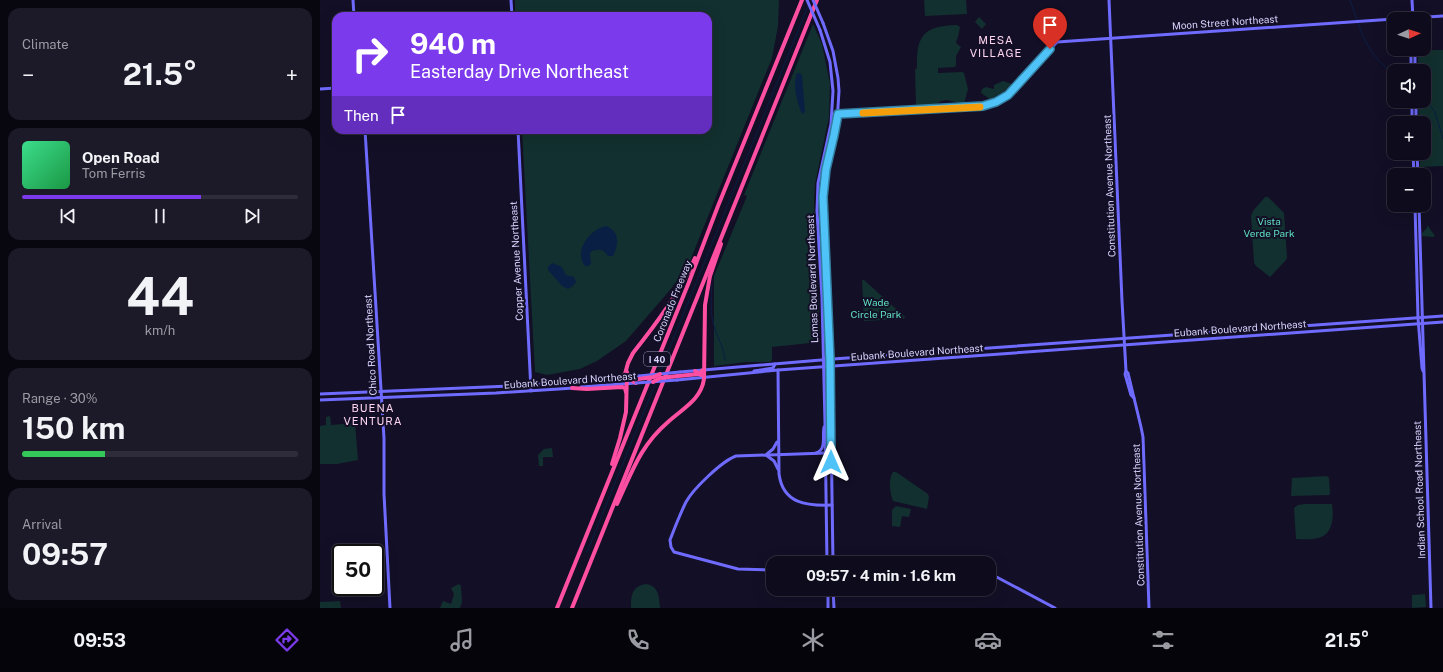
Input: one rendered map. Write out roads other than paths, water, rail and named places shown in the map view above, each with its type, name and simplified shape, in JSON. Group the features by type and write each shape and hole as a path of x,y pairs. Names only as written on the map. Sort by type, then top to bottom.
{"highway":[{"name":"Coronado Freeway","path":"557,608 802,0"},
{"name":"I 40","path":"572,608 817,0"},
{"path":"596,511 620,438 626,412 628,363 633,353 665,309 686,276 718,206"},
{"path":"608,518 617,504 636,461 646,445 665,424 692,402 700,391 704,374 704,325 706,294 710,276 730,215"},
{"path":"695,371 704,374"},
{"path":"627,379 654,377 660,374"},
{"path":"653,382 660,378 704,374"},
{"path":"572,388 587,389 622,387 625,388 626,394"}],"street":[{"path":"354,0 354,12"},
{"path":"511,0 512,12"},
{"name":"Lomas Boulevard Northeast","path":"807,0 820,30 827,52 832,79 832,115 818,182 817,211 824,360 827,556"},
{"name":"Lomas Boulevard Northeast","path":"813,0 833,51 839,91 838,114 826,169 823,197 830,360 833,556"},
{"name":"Constitution Avenue Northeast","path":"1110,0 1125,374 1131,395 1134,398 1143,437 1149,608"},
{"path":"1412,0 1412,12"},
{"name":"Moon Street Northeast","path":"1431,17 1443,16"},
{"name":"Moon Street Northeast","path":"838,114 978,107 996,102 1008,95 1057,42 1387,19"},
{"path":"320,89 332,88"},
{"path":"832,115 838,114"},
{"name":"Chico Road Northeast","path":"365,134 385,460 384,494 390,608"},
{"name":"Copper Avenue Northeast","path":"518,134 531,391"},
{"name":"Indian School Road Northeast","path":"1415,212 1420,318 1424,368 1431,608"},
{"name":"Indian School Road Northeast","path":"1419,212 1420,318"},
{"path":"821,284 824,303 828,304"},
{"name":"Eubank Boulevard Northeast","path":"704,374 775,364 824,360 1443,316"},
{"name":"Eubank Boulevard Northeast","path":"704,374 746,374 830,366 1443,322"},
{"path":"1348,323 1349,328"},
{"path":"1314,325 1315,331"},
{"path":"1229,331 1229,337"},
{"path":"1163,336 1163,342"},
{"path":"1094,341 1095,347"},
{"path":"938,352 939,358"},
{"path":"746,374 755,370 774,368 775,364"},
{"path":"778,370 779,470 782,486 793,499 807,505 832,505"},
{"path":"660,374 678,376 695,371"},
{"name":"Eubank Boulevard Northeast","path":"320,394 531,385 627,379"},
{"name":"Eubank Boulevard Northeast","path":"320,400 531,391 572,388 627,379"},
{"name":"Eubank Boulevard Northeast","path":"638,379 653,382"},
{"path":"812,454 819,452 822,448 825,423"},
{"path":"765,455 774,449 778,438"},
{"path":"766,570 740,570 676,553 672,550 670,543 689,498 722,464 736,456 832,453"},
{"path":"765,455 774,461 779,470"},
{"path":"996,577 1055,608"},
{"path":"828,596 828,608"},
{"path":"833,596 834,608"}],"water":[{"path":"797,73 802,75 805,112 802,114 795,88"},
{"path":"606,226 614,231 617,238 613,256 608,256 601,250 592,251 590,253 591,264 589,266 585,266 581,254 585,242 594,231"},
{"path":"552,263 562,267 566,275 574,277 576,282 573,286 568,289 562,286 548,270 548,267"}],"waterway":[{"path":"1350,0 1357,20"},
{"path":"660,372 808,6"},
{"path":"1358,23 1364,39 1372,52 1387,68"},
{"path":"1431,107 1435,112 1443,139"},
{"path":"712,285 712,316 725,360"},
{"path":"587,552 656,382"}],"district":[{"name":"MESA VILLAGE","path":"996,46"},
{"name":"BUENA VENTURA","path":"373,414"}],"park label":[{"name":"Vista Verde Park","path":"1269,226"},
{"name":"Wade Circle Park","path":"876,308"}]}
